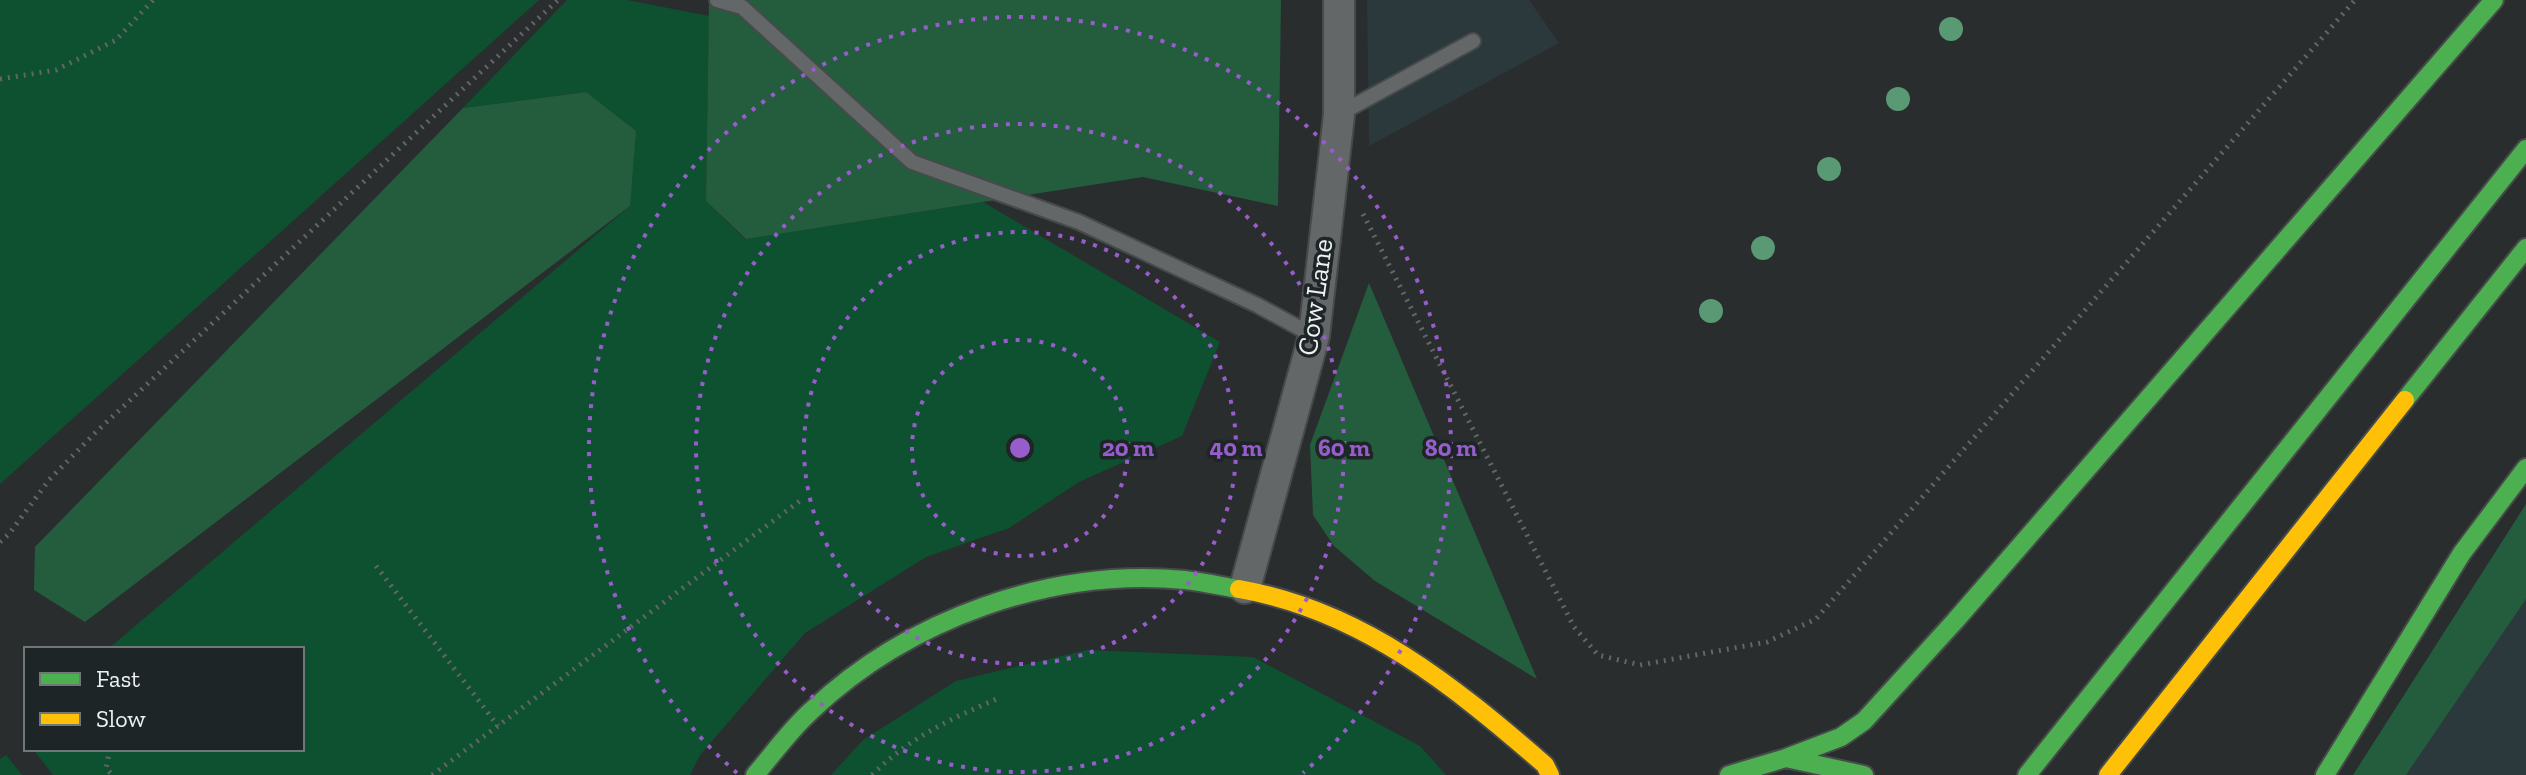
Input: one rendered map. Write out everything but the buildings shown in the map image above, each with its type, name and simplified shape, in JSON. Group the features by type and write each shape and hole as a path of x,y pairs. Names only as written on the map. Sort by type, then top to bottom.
{"main road":[{"path":"1729,775 1841,737 1864,721 1955,621 2494,0"},
{"path":"2027,775 2526,149"},
{"path":"2108,775 2526,248"},
{"path":"2325,775 2462,553 2526,468"},
{"path":"755,775 796,725 831,692 864,667 942,621 1030,590 1112,578 1185,579 1245,588 1293,601 1345,621 1384,641 1475,704 1547,770 1570,775"},
{"path":"1786,758 1864,775"}],"street":[{"name":"Cow Lane","path":"1245,588 1314,336 1339,115 1339,0"}],"lane":[{"path":"717,0 742,7 912,162 1079,222 1257,305 1314,336"},
{"path":"1339,115 1473,41"}],"path":[{"path":"0,79 56,70 116,40 153,0"},
{"path":"0,542 49,480 95,433 558,0"},
{"path":"1362,214 1574,627 1598,655 1640,665 1767,642 1816,619 2355,0"},
{"path":"432,775 801,500"},
{"path":"376,566 498,726"},
{"path":"872,775 894,753 934,726 1001,697"},
{"path":"110,751 106,768 112,775"}],"shaded area":[{"path":"1367,0 1529,0 1559,43 1369,146"},
{"path":"2526,598 2526,775 2405,775"}],"green space":[{"path":"0,0 539,0 0,484"},
{"path":"567,0 627,0 709,16 706,201 745,239 983,202 1220,342 1182,436 1079,482 1009,528 926,557 805,633 700,755 690,775 53,775 35,751 304,751 304,647 110,647 630,206 586,92 463,108"},
{"path":"709,0 1281,0 1278,206 1143,177 746,239 706,201"},
{"path":"586,92 636,131 630,206 85,622 34,590 35,547 463,108"},
{"path":"1369,283 1537,679 1375,581 1334,546 1313,515 1310,445"},
{"path":"2526,504 2526,599 2406,775 2353,775"},
{"path":"1087,650 1253,657 1420,746 1446,775 831,775 863,740 956,681"},
{"path":"6,755 22,775 0,775 0,759"}],"traffic: fast":[{"path":"1786,758 1841,737 1864,721 1955,621 2494,0"},
{"path":"2027,775 2526,149"},
{"path":"2405,400 2526,248"},
{"path":"2325,775 2462,553 2526,468"},
{"path":"755,775 803,718 849,678 892,650 984,606 1034,591 1084,582 1135,578 1185,580 1239,589"},
{"path":"1729,775 1786,758 1864,775"}],"traffic: slow":[{"path":"2108,775 2405,400"},
{"path":"1239,589 1283,599 1325,614 1404,655 1476,707 1545,765 1550,775"}]}
